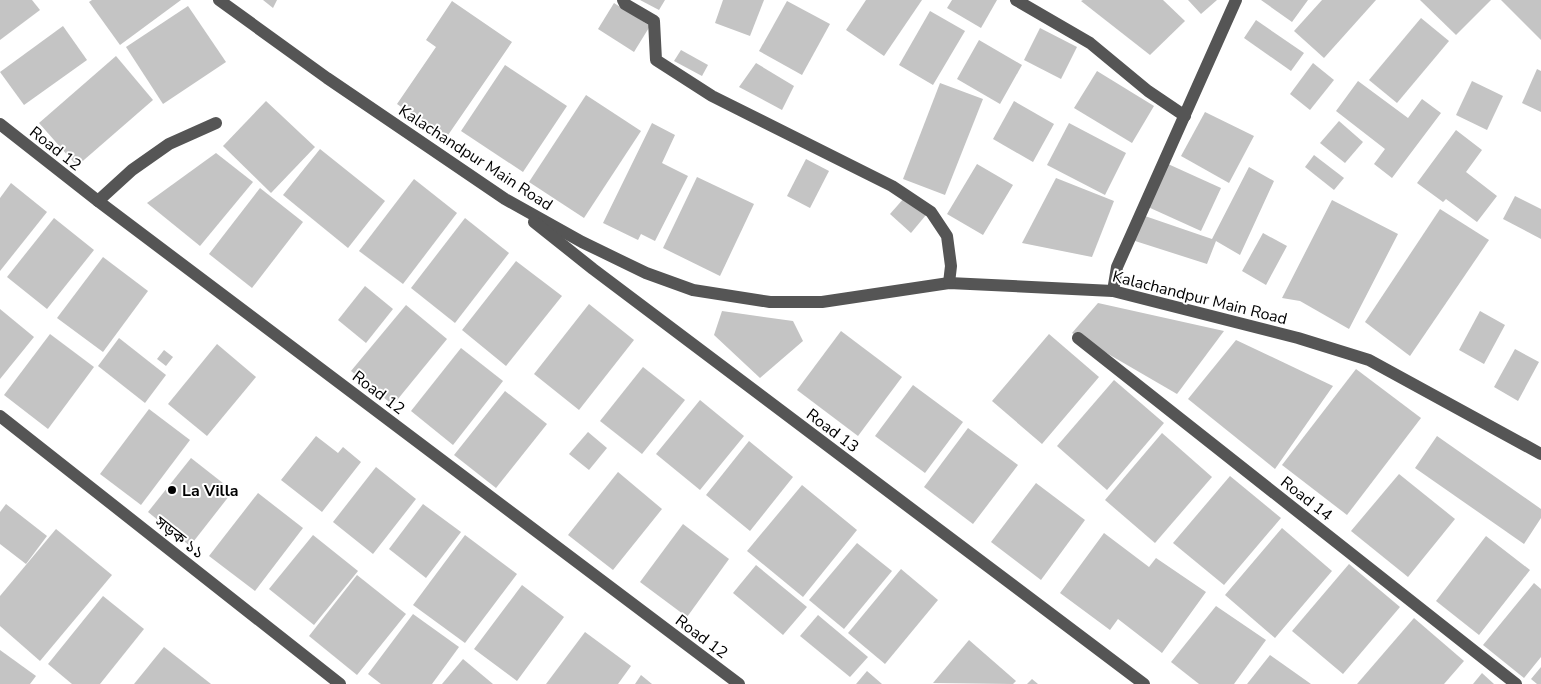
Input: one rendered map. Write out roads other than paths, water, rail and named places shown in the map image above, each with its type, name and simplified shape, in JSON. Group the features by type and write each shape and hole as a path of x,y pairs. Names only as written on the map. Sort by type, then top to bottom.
{"street":[{"name":"Kalachandpur Main Road","path":"219,0 327,78 506,200 582,242 646,273 693,290 770,302 822,302 949,283 1113,290 1289,336 1369,360 1541,454"},
{"path":"623,0 625,4 654,21 656,60 712,96 892,186 931,212 947,236 951,266 949,283"},
{"path":"1016,0 1090,44 1148,91 1184,116"},
{"path":"1113,290 1117,267 1236,0"},
{"path":"98,201 132,170 169,144 216,123"},
{"name":"Road 12","path":"0,124 98,201 739,684"},
{"name":"Road 13","path":"506,200 592,269 1144,684"},
{"name":"Road 14","path":"1078,338 1516,684"},
{"name":"সড়ক ১১","path":"0,416 340,684"}],"place":[{"name":"La Villa","path":"172,490"}]}
